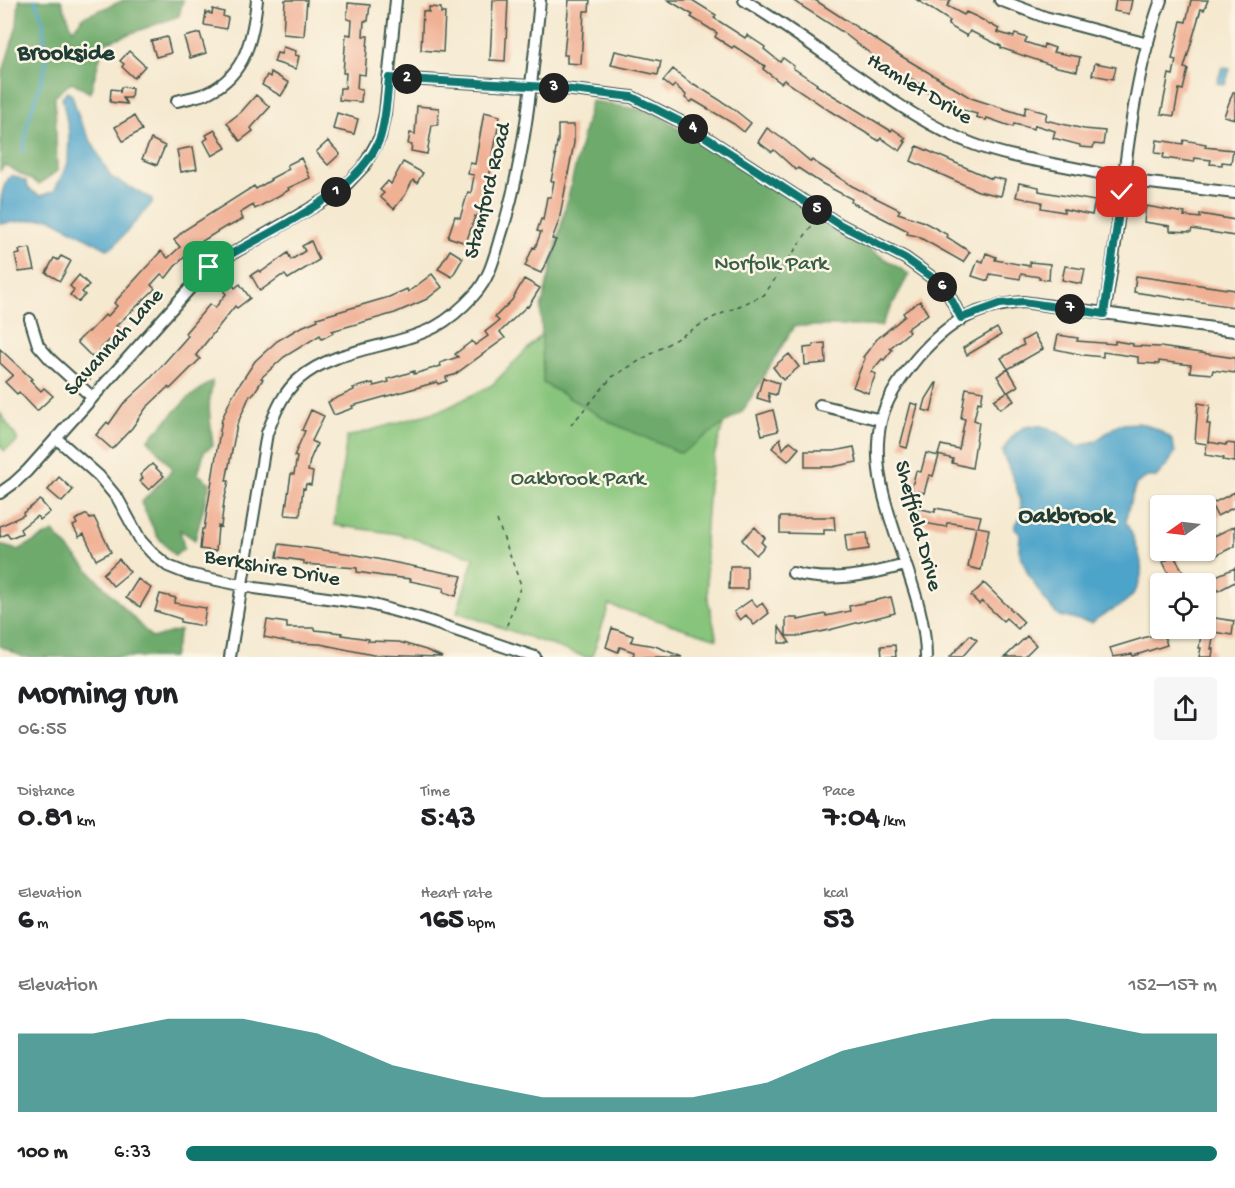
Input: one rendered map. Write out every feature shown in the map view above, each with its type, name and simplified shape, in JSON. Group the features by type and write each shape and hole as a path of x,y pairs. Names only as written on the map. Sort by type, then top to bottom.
{"street":[{"path":"177,101 207,93 222,85 235,73 250,43 256,0"},
{"name":"Savannah Lane","path":"0,493 14,483 56,438 209,267 327,199 357,175 372,155 380,137 386,113 396,0"},
{"name":"Stamford Road","path":"230,657 267,433 279,403 297,380 316,366 435,327 474,295 489,273 507,217 520,164 540,0"},
{"name":"Hamlet Drive","path":"744,0 780,22 902,107 944,131 973,144 1027,161 1110,175 1124,180 1235,193"},
{"path":"1104,314 1134,109 1148,44 1161,0"},
{"path":"1005,1 1045,17 1148,44"},
{"path":"389,78 531,86 632,97 687,125 821,213 905,258 934,279 948,293 961,318"},
{"name":"Sheffield Drive","path":"926,657 921,614 886,504 878,463 881,420 891,397 908,369 932,340 961,318 1000,304 1023,302 1235,331"},
{"path":"30,319 38,345 92,397"},
{"path":"820,405 881,420"},
{"name":"Berkshire Drive","path":"56,438 99,476 118,499 131,525 152,553 168,566 188,574 242,585 369,604 420,618 535,657"},
{"path":"793,573 811,578 841,579 905,565"}],"path":[{"path":"571,425 612,377 712,318 764,295 821,213"},
{"path":"90,380 91,374"},
{"path":"497,520 521,585 506,628"}],"green space":[{"path":"19,0 61,0 73,30 83,17 124,0 183,0 179,16 104,43 90,93 72,82 55,96 57,171 39,184 5,165 0,171 2,75 17,25"},
{"name":"Norfolk Park","path":"591,101 653,112 909,274 881,326 794,326 743,411 681,453 614,424 543,383 541,309"},
{"name":"Oakbrook Park","path":"792,322 724,422 714,456 709,485 705,539 708,600 717,639 609,605 592,657 585,657 457,612 474,557 398,534 334,525 347,437 445,409 492,385 551,325"},
{"path":"212,381 209,400 213,445 204,452 198,474 210,483 195,540 180,530 184,548 175,556 157,536 141,503 173,469 148,440 187,399"},
{"path":"0,413 17,438 17,442 4,451 0,445"},
{"path":"53,532 152,638 180,630 173,657 23,657 0,646 0,545 18,550"}],"water":[{"path":"1222,67 1230,69 1225,85 1217,83"},
{"path":"67,92 72,95 80,121 111,177 152,199 152,203 114,246 107,249 50,218 0,224 3,190 12,175 26,181 29,189 40,196 54,191 68,163 69,132 62,97"},
{"path":"1139,423 1157,429 1171,438 1175,452 1156,477 1147,477 1136,484 1129,506 1126,522 1141,561 1139,583 1126,602 1092,623 1059,616 1042,596 1027,572 1019,550 1020,534 1015,529 1015,524 1022,516 1020,499 1002,452 1016,433 1027,427 1042,426 1051,429 1079,446 1095,441 1119,424"}],"building":[{"path":"285,0 307,0 304,36 283,34"},
{"path":"493,0 508,0 505,61 490,60"},
{"path":"569,0 590,0 589,11 584,11 581,64 567,63 567,55 564,55"},
{"path":"668,0 692,0 716,15 714,18 745,38 747,35 765,47 764,49 780,62 783,58 816,85 891,131 893,129 906,138 903,141 906,142 900,151 881,138 879,141 784,80 781,83 763,69 765,66 715,37 717,33"},
{"path":"792,0 815,0 971,98 1024,115 1026,106 1047,113 1045,120 1084,129 1105,131 1103,145 1094,144 1093,148 1080,147 1080,145 1053,138 1055,131 1035,125 1034,129 1014,124 1013,127 987,118 986,120 976,117 977,114 959,109 926,92 928,89 912,79 910,82 841,31"},
{"path":"917,0 951,0 947,6 964,15 966,12 977,17 999,29 997,32 1014,37 1015,34 1027,38 1025,42 1043,48 1044,44 1055,48 1053,52 1080,57 1077,71 1057,67 1001,48 970,31 967,36 948,25 950,21"},
{"path":"1116,0 1132,0 1129,14 1114,11"},
{"path":"1191,0 1208,0 1204,10 1201,9 1184,68 1188,69 1183,90 1179,89 1174,116 1161,114 1169,74 1173,75 1176,60 1172,59 1181,21 1186,22"},
{"path":"348,3 370,5 368,21 364,21 363,36 368,36 365,75 358,74 357,89 362,90 361,102 339,100 340,88 345,88 346,73 343,73 346,34 351,35 352,20 347,19"},
{"path":"429,7 441,8 441,13 445,13 443,52 421,50 423,11 429,12"},
{"path":"213,9 224,12 223,16 228,18 226,29 204,25 206,12 212,14"},
{"path":"200,33 206,53 190,58 184,37"},
{"path":"167,37 171,53 156,57 151,41"},
{"path":"283,47 296,51 295,55 299,56 296,69 274,62 277,53 281,54"},
{"path":"129,51 145,66 134,78 122,67 124,64 120,61"},
{"path":"615,51 661,61 658,75 611,65"},
{"path":"1095,63 1116,67 1113,79 1092,75"},
{"path":"673,69 751,123 744,132 693,100 691,102 685,98 686,95 675,85 672,88 663,81"},
{"path":"271,72 289,83 281,96 262,85 267,75 270,77"},
{"path":"121,87 132,88 131,98 123,98 127,104 110,102 111,89 119,90 120,93"},
{"path":"1233,92 1235,92 1235,119 1224,116"},
{"path":"256,95 270,107 251,128 253,131 240,141 227,123 241,112"},
{"path":"417,106 439,108 438,125 432,125 427,154 411,151 412,145 408,144 410,133 415,134"},
{"path":"484,112 500,116 488,184 466,243 448,237 455,216 460,218 468,192 471,193 474,175 468,174 470,163 475,164"},
{"path":"337,113 358,119 354,134 333,129"},
{"path":"134,116 142,130 123,141 115,127"},
{"path":"558,125 574,125 574,143 559,221 552,239 556,240 541,273 525,266 541,232 537,231 541,219 543,220 547,197 551,197"},
{"path":"767,128 811,162 812,160 852,186 900,210 898,213 922,221 948,235 947,237 970,252 963,262 917,236 907,234 908,231 851,202 852,199 798,168 796,170 774,150 772,152 758,142"},
{"path":"215,130 226,148 212,156 204,141 208,138 206,135"},
{"path":"151,139 165,146 157,165 142,159"},
{"path":"1157,140 1183,144 1184,140 1206,144 1205,147 1233,150 1231,163 1222,162 1222,165 1210,164 1211,160 1195,158 1194,162 1163,158 1164,154 1155,153"},
{"path":"328,141 340,154 328,165 316,152"},
{"path":"917,146 992,179 993,177 1005,180 1001,196 978,191 911,161"},
{"path":"193,147 197,169 181,172 177,150"},
{"path":"301,158 310,178 288,188 289,190 255,209 253,205 240,213 243,219 228,227 228,225 191,248 192,250 166,278 161,274 151,285 155,289 116,326 120,330 92,357 77,342 105,315 107,317 117,306 114,303 161,251 168,258 180,247 174,240 183,231 254,186 256,189 289,169 287,165"},
{"path":"403,162 423,173 417,183 413,180 394,209 380,197 384,193 380,190 388,181 391,184"},
{"path":"1019,183 1039,187 1039,191 1095,201 1092,215 1064,209 1064,212 1041,208 1042,202 1016,197"},
{"path":"1146,206 1185,213 1184,216 1200,218 1200,214 1235,220 1235,236 1192,229 1191,232 1170,231 1170,226 1144,222"},
{"path":"311,241 319,260 288,279 285,275 281,276 260,291 251,275 259,270 261,272 288,253 291,260 305,251 302,246"},
{"path":"30,248 35,270 19,272 15,255 20,254 19,250"},
{"path":"450,250 463,258 452,277 438,269"},
{"path":"986,253 996,257 995,260 1030,266 1030,262 1050,264 1049,280 1021,274 1020,279 990,274 988,281 972,276 978,260 983,262"},
{"path":"61,256 71,261 60,281 46,273 54,258 58,260"},
{"path":"1065,266 1085,269 1082,284 1062,280"},
{"path":"432,274 442,287 427,299 395,313 332,331 333,333 322,339 320,335 284,357 261,378 263,379 252,396 250,395 237,425 226,481 229,481 221,527 218,526 216,551 200,549 222,419 232,396 255,361 277,341 318,320 317,318 389,297 407,289 408,292"},
{"path":"79,275 89,285 82,292 85,295 78,302 70,295 74,290 70,286"},
{"path":"1136,276 1235,290 1234,307 1134,292"},
{"path":"524,279 540,288 528,307 500,332 505,338 454,375 446,377 447,381 352,406 353,408 334,415 328,402 354,390 353,388 373,383 374,386 414,371 414,374 441,366 440,363 458,357 455,354 472,341 475,345 488,336 485,332 499,321 495,317 512,300"},
{"path":"232,284 235,288 240,284 250,298 237,308 235,306 196,355 200,359 170,389 168,387 146,408 132,428 112,449 96,435 107,422 109,424 123,404 149,380 188,336 185,333 210,304 215,308 226,294 223,290"},
{"path":"920,301 928,314 907,329 909,332 890,348 892,350 871,372 876,374 868,393 853,387 865,358 863,357 877,339 905,316 903,313"},
{"path":"997,328 1001,335 967,355 963,348"},
{"path":"1034,334 1043,349 1008,369 1001,358 1024,345 1022,341"},
{"path":"1058,335 1078,338 1077,341 1115,344 1115,341 1133,344 1133,346 1160,347 1235,358 1235,373 1213,370 1212,374 1190,372 1191,365 1159,361 1159,364 1138,363 1138,357 1103,352 1103,357 1055,349"},
{"path":"825,343 826,363 805,365 804,348 813,347 813,344"},
{"path":"0,349 32,379 30,380 41,391 44,388 53,396 37,411 19,392 17,394 5,382 13,375 0,363"},
{"path":"789,354 799,367 783,380 773,367"},
{"path":"1008,369 1018,386 1008,392 1014,401 1000,409 994,400 1007,392 997,376"},
{"path":"763,377 779,383 776,395 768,393 770,402 757,398"},
{"path":"936,383 931,412 923,410 926,399"},
{"path":"966,388 983,391 974,420 979,422 972,468 952,463 953,459 938,455 941,445 959,449 965,419 961,418"},
{"path":"911,403 918,405 907,448 900,446"},
{"path":"1198,403 1210,405 1207,424 1210,424 1208,442 1235,444 1235,462 1205,455 1207,444 1195,442"},
{"path":"311,410 324,416 312,441 317,444 308,471 313,472 311,485 306,484 305,489 303,488 300,516 285,515 291,474 294,474 297,457 294,456"},
{"path":"773,410 778,431 762,435 757,415"},
{"path":"780,438 783,449 790,441 799,448 788,461 772,448"},
{"path":"854,447 857,462 832,467 805,467 805,451 834,451"},
{"path":"926,453 939,456 933,476 929,475 924,493 911,490 916,471 921,472"},
{"path":"152,464 164,476 149,490 140,481 143,478 140,475"},
{"path":"59,477 73,490 62,502 48,490"},
{"path":"1235,492 1235,507 1217,516 1216,502"},
{"path":"40,500 50,512 40,520 37,516 20,529 22,533 10,538 7,534 0,537 0,526 24,515 23,513"},
{"path":"916,508 935,512 935,508 981,516 978,527 989,529 981,570 968,567 976,527 947,523 946,527 913,521"},
{"path":"87,514 90,519 94,517 111,552 96,560 84,534 79,537 73,526 77,524 75,520"},
{"path":"780,517 834,517 835,530 824,530 824,534 780,533"},
{"path":"1235,526 1235,546 1216,556 1216,535"},
{"path":"755,527 765,538 761,542 765,546 756,555 742,540"},
{"path":"867,533 869,549 847,552 845,535"},
{"path":"279,544 352,554 462,576 456,596 443,592 444,588 410,581 411,579 357,572 357,568 304,564 304,561 277,557"},
{"path":"119,559 130,572 113,586 103,574"},
{"path":"1177,561 1184,573 1168,573 1163,562"},
{"path":"730,566 747,566 747,589 729,589"},
{"path":"1235,568 1235,582 1218,591 1216,576"},
{"path":"138,579 151,588 140,607 126,598"},
{"path":"984,583 1024,622 1018,629 1006,618 1003,621 982,601 979,604 971,596"},
{"path":"160,594 176,598 174,603 206,608 203,626 181,622 181,619 155,611"},
{"path":"891,597 895,613 801,636 786,636 786,618 798,618 798,620 826,614 826,616 850,611 849,606"},
{"path":"751,600 757,607 762,603 769,613 754,625 746,615 740,620 734,612"},
{"path":"1216,618 1234,621 1232,635 1216,632"},
{"path":"267,620 287,623 287,628 315,628 315,630 369,639 368,641 399,642 442,657 373,655 320,644 293,643 264,637"},
{"path":"779,627 790,643 779,643"},
{"path":"612,628 633,636 631,642 655,646 682,657 633,657 634,652 620,647 618,652 606,647"},
{"path":"970,635 977,640 962,657 950,657"},
{"path":"1027,636 1036,645 1024,657 1005,657"},
{"path":"1150,636 1150,639 1165,639 1167,645 1133,656 1132,654 1113,657 1110,648"},
{"path":"1200,639 1213,639 1212,657 1199,657 1201,648 1199,648"},
{"path":"895,645 896,657 882,657 881,646"}],"waterway":[{"path":"23,152 27,125 46,66 43,20 35,0"}],"district":[{"name":"Brookside","path":"66,54"},
{"name":"Oakbrook","path":"1066,517"}],"route":[{"path":"209,267 327,199 357,175 372,155 380,137 386,113 389,78 547,87 632,97 687,125 839,224 905,258 934,279 948,293 961,318 1000,304 1023,302 1104,314 1122,192"}]}
